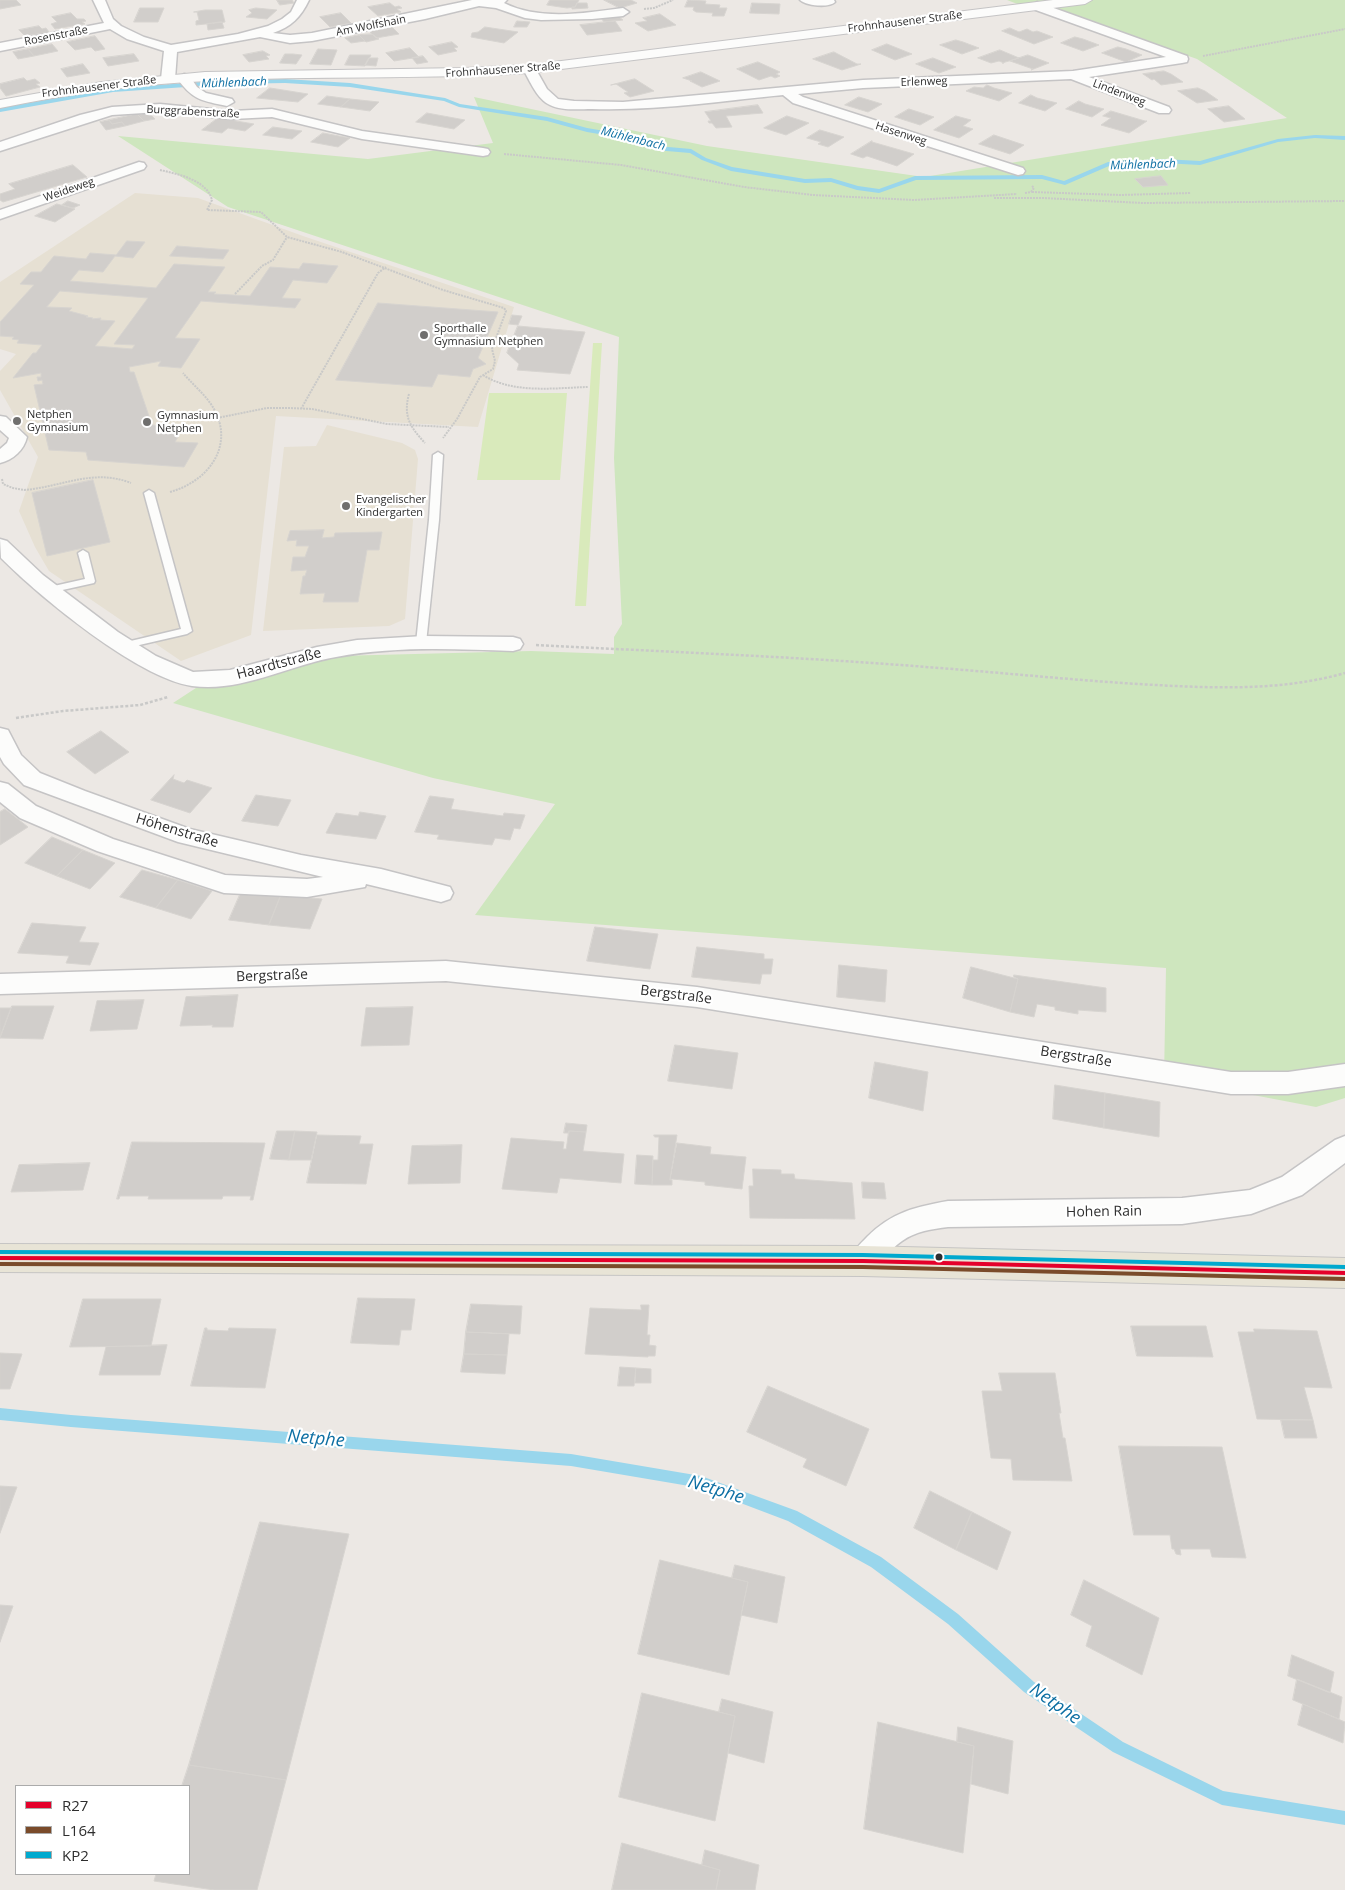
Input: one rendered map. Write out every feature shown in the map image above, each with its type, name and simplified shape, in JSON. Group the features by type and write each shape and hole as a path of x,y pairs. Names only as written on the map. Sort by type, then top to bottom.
{"main road":[{"name":"Frohnhausener Straße","path":"0,104 62,91 168,79 187,84 275,74 475,73 529,69 993,6 1037,6 1085,0"},
{"path":"0,1258 863,1261 1345,1273"}],"street":[{"path":"99,0 112,25 146,42 171,49 261,33 295,15 303,0"},
{"path":"806,0 829,2"},
{"name":"Am Wolfshain","path":"261,33 290,39 312,37 425,15 479,1 489,5 499,2 505,9 536,17 598,15 623,12"},
{"path":"1037,6 1182,59"},
{"name":"Rosenstraße","path":"0,47 112,25"},
{"path":"168,79 171,49"},
{"name":"Erlenweg","path":"529,69 538,86 554,102 574,105 623,106 863,84 1073,75 1182,59"},
{"name":"Lindenweg","path":"1073,75 1164,110"},
{"name":"Burggrabenstraße","path":"187,84 198,95 316,125 362,135 483,152"},
{"name":"Hasenweg","path":"786,92 798,100 1018,171"},
{"name":"Burggrabenstraße","path":"0,147 85,118 112,112 160,108 232,115 272,113"},
{"name":"Weideweg","path":"0,215 139,166"},
{"path":"0,421 18,437 16,445 0,458"},
{"name":"Haardtstraße","path":"0,545 9,566 49,590 122,646 164,669 192,679 230,678 333,650 359,646 421,643 512,644"},
{"name":"Höhenstraße","path":"4,727 12,759 32,779 78,797 186,836 301,864 381,878 441,893"},
{"name":"Höhenstraße","path":"0,790 28,812 105,845 224,884 308,888 381,878"},
{"name":"Bergstraße","path":"0,984 446,971 697,997 1232,1083 1314,1082 1345,1075"},
{"name":"Hohen Rain","path":"863,1261 891,1232 916,1219 948,1214 1182,1211 1251,1202 1292,1186 1345,1148"}],"lane":[{"path":"421,643 434,520 438,455"},
{"path":"122,646 187,631 150,496"},
{"path":"49,590 90,581 83,553"}],"path":[{"path":"623,12 654,8 673,0"},
{"path":"1182,59 1345,29"},
{"path":"483,152 619,165 743,186 818,196 882,201 1043,198 1143,203 1345,201"},
{"path":"139,166 171,172 203,186 212,197 212,202 207,210 261,212 287,237 342,252 443,290 504,308 506,311 492,349 495,364 493,370 480,377 457,419 450,427 387,424 301,409 267,408 217,418"},
{"path":"1031,192 1034,188"},
{"path":"971,199 1031,192 1120,195 1191,193"},
{"path":"235,294 255,273 273,260 287,237"},
{"path":"301,409 378,273 386,267"},
{"path":"29,489 99,476 116,478 150,496 192,484 205,473 215,459 222,441 214,409 183,373"},
{"path":"483,375 489,380 505,387 588,387"},
{"path":"409,394 405,407 408,425 438,455"},
{"path":"512,644 870,663 1137,684 1213,687 1308,683 1345,674"},
{"path":"4,727 40,713 161,701 177,693 192,679"}],"shaded area":[{"name":"Gymnasium Netphen","path":"135,193 198,198 303,236 514,307 478,427 276,416 251,635 181,661 49,571 35,547 19,511 38,457 0,390 0,371 16,354 0,349 0,282"},
{"name":"Evangelischer Kindergarten","path":"327,425 402,443 415,450 418,459 405,619 389,626 263,631 284,447 316,446"}],"green space":[{"path":"1007,0 1345,0 1345,1098 1316,1107 1164,1078 1166,968 475,915 555,804 433,778 173,703 199,686 260,679 337,656 531,651 614,654 614,637 622,624 614,458 619,337 228,207 118,136 368,159 493,143 474,97 707,146 924,177 1287,118 1197,59 1039,3 1020,5"},
{"path":"593,343 602,343 586,606 575,606"},
{"path":"489,393 567,393 560,480 477,480"}],"building":[{"path":"0,0 16,0 21,5 0,9"},
{"path":"277,0 292,0 294,3 280,5"},
{"path":"550,0 579,0 575,7 567,8 547,5"},
{"path":"604,0 631,0 637,3 620,8"},
{"path":"688,0 706,1 705,4 720,5 719,8 727,8 724,16 712,16 713,13 696,12 693,10 694,7 685,7"},
{"path":"390,3 395,7 399,6 402,8 397,9 401,12 378,16 368,7"},
{"path":"577,3 587,3 588,8 572,9"},
{"path":"752,3 780,4 779,14 750,13"},
{"path":"140,8 164,8 158,22 134,22"},
{"path":"256,8 277,10 267,19 246,17 252,13 249,10"},
{"path":"222,10 225,22 196,25 196,21 199,20 197,12 194,12"},
{"path":"71,13 77,19 84,19 86,21 82,22 85,24 55,29 51,24 57,22 52,17"},
{"path":"341,13 351,23 330,27 320,17"},
{"path":"660,14 676,25 648,31 635,23 647,21 643,18"},
{"path":"619,17 623,20 604,22 601,18"},
{"path":"517,21 530,22 527,27 514,27"},
{"path":"615,21 622,31 587,35 580,25"},
{"path":"222,22 224,28 208,30 207,24"},
{"path":"39,26 42,29 46,28 49,32 25,36 19,30"},
{"path":"392,27 399,34 376,38 369,31"},
{"path":"485,27 518,32 504,43 471,37 472,33 478,32"},
{"path":"1010,28 1019,32 1027,29 1033,32 1037,31 1053,37 1034,44 1002,31"},
{"path":"372,34 379,39 366,42 359,35"},
{"path":"359,35 365,41 351,43 345,38"},
{"path":"95,36 105,49 95,51 91,47 75,50 67,42"},
{"path":"1075,37 1099,45 1083,51 1061,43"},
{"path":"956,40 979,48 962,54 940,45"},
{"path":"452,42 458,47 454,48 457,51 438,55 429,47"},
{"path":"52,44 58,51 34,56 28,49"},
{"path":"887,44 912,54 895,60 872,50"},
{"path":"1118,47 1142,55 1126,62 1102,53"},
{"path":"410,48 419,57 394,61 386,53"},
{"path":"28,49 34,56 18,59 13,52"},
{"path":"318,49 337,50 331,65 310,64"},
{"path":"1000,50 1019,58 1003,63 999,61 991,63 978,58"},
{"path":"263,51 270,55 266,56 269,59 249,62 243,55"},
{"path":"834,52 857,64 861,64 842,70 813,59"},
{"path":"134,54 139,61 108,66 103,58"},
{"path":"285,54 302,55 296,64 280,63"},
{"path":"350,55 371,55 365,66 345,65"},
{"path":"1028,55 1049,63 1031,70 1033,69 1010,61"},
{"path":"423,56 428,62 417,64 412,58"},
{"path":"369,58 378,58 376,66 365,65"},
{"path":"933,58 956,67 939,73 916,64"},
{"path":"758,62 780,72 776,74 780,76 775,78 771,76 759,80 737,69"},
{"path":"83,64 90,73 67,77 61,69"},
{"path":"1164,71 1183,82 1161,85 1143,74"},
{"path":"701,72 720,81 702,87 683,78"},
{"path":"24,78 27,81 35,79 40,83 36,84 40,87 6,96 0,88 0,84"},
{"path":"635,79 654,91 630,97 624,93 628,92 616,84 611,85"},
{"path":"987,85 1012,93 999,101 966,91 974,87 983,88"},
{"path":"270,88 308,94 298,102 257,98"},
{"path":"1198,88 1218,100 1197,103 1178,91"},
{"path":"1031,95 1057,103 1045,111 1019,103"},
{"path":"327,96 350,99 341,107 318,104"},
{"path":"859,97 882,104 868,112 845,105"},
{"path":"350,99 379,102 370,111 341,107"},
{"path":"1079,101 1104,109 1092,117 1066,109"},
{"path":"758,105 763,113 726,116 732,127 716,128 712,123 709,123 708,121 711,121 705,112"},
{"path":"1229,106 1245,119 1224,122 1208,109"},
{"path":"909,109 934,117 920,125 895,117"},
{"path":"1111,111 1147,121 1129,133 1101,125 1111,118 1103,116"},
{"path":"149,113 155,119 144,121 138,115"},
{"path":"427,113 465,120 454,129 416,122"},
{"path":"137,114 144,121 125,126 122,122 112,124 109,120"},
{"path":"787,116 809,123 786,135 764,128"},
{"path":"956,116 971,120 963,126 973,129 959,138 934,130"},
{"path":"218,118 254,124 245,131 228,128 222,133 202,130"},
{"path":"109,120 112,124 122,122 125,126 106,130 100,122"},
{"path":"273,127 302,131 292,139 263,135"},
{"path":"820,130 844,137 828,147 818,144 821,142 807,138"},
{"path":"323,133 350,138 338,147 311,142"},
{"path":"994,135 1024,145 1010,154 979,144"},
{"path":"872,141 914,154 897,166 867,156 863,158 851,154"},
{"path":"73,165 87,177 3,202 0,200 0,194 15,189 9,184"},
{"path":"1161,176 1168,185 1143,187 1135,179"},
{"path":"68,201 80,205 73,208 62,205"},
{"path":"57,204 75,209 55,222 35,216"},
{"path":"127,241 145,242 133,258 115,256 103,272 79,270 70,281 156,288 174,264 225,267 208,292 250,296 270,267 299,269 303,263 338,266 327,283 293,280 282,298 301,299 295,308 201,301 175,338 200,339 181,368 158,366 161,361 129,367 130,372 134,372 152,425 183,428 175,442 198,443 184,467 88,460 86,452 49,450 34,385 43,384 42,380 38,381 37,377 41,377 41,373 13,378 42,345 17,343 19,340 12,339 14,337 0,336 0,322 34,285 20,284 31,272 41,272 54,256 86,259 90,253 116,255","holes":["60,291 148,298 114,344 135,345 132,349 95,346 115,321 100,320 101,318 92,319 86,317 88,316 69,311 72,308 47,307"]},
{"path":"177,246 229,250 223,259 170,256"},
{"name":"Sporthalle Gymnasium Netphen","path":"378,303 498,312 478,358 486,364 473,369 470,377 438,374 432,387 336,380"},
{"path":"512,315 522,316 518,325 509,324"},
{"path":"518,326 585,332 570,374 517,370 519,364 507,353"},
{"path":"93,480 110,542 47,556 32,493"},
{"path":"324,530 322,538 334,537 335,533 382,532 379,550 367,550 358,602 323,602 325,593 300,594 303,576 305,576 307,570 291,571 293,557 305,557 309,546 296,546 297,540 287,541 290,531"},
{"path":"101,731 129,752 95,774 67,752"},
{"path":"174,775 173,779 184,783 187,780 212,788 190,813 151,800"},
{"path":"256,795 291,800 278,826 242,821"},
{"path":"430,796 454,799 451,809 503,816 504,813 525,815 520,829 514,828 510,840 495,838 492,845 437,839 439,835 415,832"},
{"path":"5,809 28,827 0,845 0,812"},
{"path":"360,812 386,816 376,839 326,833 336,813 358,816"},
{"path":"52,837 83,850 57,876 25,863"},
{"path":"83,850 115,863 90,889 57,876"},
{"path":"142,870 178,880 156,908 120,897"},
{"path":"178,880 212,891 191,919 156,908"},
{"path":"242,890 281,895 269,925 229,920"},
{"path":"281,895 322,899 310,929 269,925"},
{"path":"32,923 86,927 79,942 99,943 90,965 66,963 69,956 18,953"},
{"path":"595,927 658,934 650,969 587,961"},
{"path":"697,947 764,954 764,959 773,959 771,974 762,974 760,984 692,977"},
{"path":"839,965 887,970 885,1002 837,997"},
{"path":"971,967 1018,979 1010,1012 963,998"},
{"path":"1014,975 1106,988 1106,1012 1078,1010 1078,1014 1055,1010 1055,1007 1037,1004 1034,1017 1010,1012 1018,979"},
{"path":"238,995 233,1027 212,1027 213,1025 180,1026 186,997"},
{"path":"144,1000 137,1029 90,1031 97,1001"},
{"path":"12,1006 54,1006 43,1039 0,1038"},
{"path":"413,1007 409,1045 361,1046 366,1008"},
{"path":"0,1008 11,1008 0,1038"},
{"path":"675,1045 738,1053 732,1089 668,1081"},
{"path":"875,1062 928,1072 923,1111 869,1098"},
{"path":"1055,1085 1105,1093 1104,1128 1053,1119"},
{"path":"1105,1093 1160,1102 1159,1137 1104,1128"},
{"path":"566,1123 587,1125 586,1132 569,1131 569,1133 564,1133"},
{"path":"277,1131 295,1131 289,1160 270,1159"},
{"path":"295,1131 317,1132 311,1160 289,1160"},
{"path":"569,1131 586,1132 583,1151 624,1154 621,1183 560,1178 557,1193 502,1189 511,1138 564,1142 563,1149 566,1149"},
{"path":"317,1135 361,1136 359,1144 373,1144 366,1184 307,1183"},
{"path":"654,1135 677,1135 670,1180 672,1180 672,1185 652,1185 653,1160 658,1160 659,1137"},
{"path":"132,1142 265,1143 253,1200 250,1200 251,1196 223,1196 222,1199 148,1199 149,1196 120,1196 117,1199"},
{"path":"677,1143 711,1147 710,1154 746,1157 742,1189 705,1185 705,1182 670,1180"},
{"path":"462,1145 460,1183 408,1184 412,1146"},
{"path":"637,1155 653,1156 652,1185 635,1184"},
{"path":"90,1163 83,1190 11,1192 19,1165"},
{"path":"753,1169 781,1170 781,1174 794,1174 795,1179 852,1183 855,1219 750,1218 749,1186 753,1186"},
{"path":"862,1182 884,1183 886,1199 863,1198"},
{"path":"358,1298 415,1299 411,1330 401,1330 399,1345 351,1343"},
{"path":"83,1299 161,1299 151,1346 70,1347"},
{"path":"471,1304 522,1306 520,1334 466,1332"},
{"path":"641,1305 649,1305 647,1335 650,1335 649,1345 656,1346 655,1356 585,1354 590,1308 641,1310"},
{"path":"1131,1326 1206,1326 1213,1357 1137,1356"},
{"path":"205,1328 207,1330 228,1331 229,1328 276,1329 265,1388 191,1386"},
{"path":"1254,1329 1317,1331 1332,1388 1304,1387 1313,1420 1257,1419 1238,1332 1254,1332"},
{"path":"466,1332 509,1334 507,1355 464,1354"},
{"path":"167,1345 160,1375 99,1375 106,1347"},
{"path":"0,1353 22,1354 10,1389 0,1389"},
{"path":"464,1354 507,1355 505,1374 461,1372"},
{"path":"620,1367 636,1368 634,1386 618,1386"},
{"path":"636,1368 651,1369 651,1383 635,1383"},
{"path":"999,1373 1055,1373 1061,1413 1059,1413 1072,1481 1013,1480 1011,1459 991,1458 982,1391 1002,1391"},
{"path":"768,1386 869,1429 846,1486 803,1467 807,1459 747,1432"},
{"path":"1281,1420 1313,1420 1317,1438 1285,1438"},
{"path":"1119,1446 1222,1447 1246,1558 1212,1557 1210,1549 1180,1549 1181,1555 1176,1554 1174,1549 1172,1549 1170,1535 1134,1535"},
{"path":"0,1486 17,1487 0,1533"},
{"path":"930,1491 972,1512 956,1550 914,1528"},
{"path":"972,1512 1011,1532 997,1570 956,1550"},
{"path":"260,1522 349,1534 286,1780 189,1765"},
{"path":"660,1560 748,1582 729,1675 638,1654"},
{"path":"735,1565 785,1577 777,1623 741,1615 748,1582 732,1578"},
{"path":"1084,1580 1159,1618 1142,1675 1086,1646 1092,1626 1071,1615"},
{"path":"0,1605 13,1606 0,1642"},
{"path":"1292,1655 1334,1672 1330,1693 1288,1676"},
{"path":"1297,1679 1342,1697 1339,1719 1293,1700"},
{"path":"642,1693 735,1716 715,1821 619,1797"},
{"path":"722,1699 773,1712 764,1763 728,1753 735,1716 719,1712"},
{"path":"1303,1704 1345,1722 1343,1743 1298,1725"},
{"path":"878,1722 974,1746 963,1853 864,1829"},
{"path":"958,1727 1013,1741 1008,1794 971,1784 974,1746 957,1742"},
{"path":"189,1765 286,1780 257,1890 214,1890 154,1881 156,1875 190,1875 190,1785 182,1785"},
{"path":"622,1843 720,1870 716,1890 612,1890"},
{"path":"705,1850 759,1865 755,1890 716,1890 720,1870 702,1865"}],"waterway":[{"name":"Mühlenbach","path":"0,110 113,90 230,82 285,81 350,85 547,119 587,130 634,138 646,141 655,148 691,151 704,159 731,169 805,181 831,180 857,188 879,191 915,178 1042,177 1065,183 1108,164 1163,161 1200,163 1278,141 1315,137 1345,138"},
{"name":"Netphe","path":"0,1414 571,1460 701,1482 792,1516 876,1562 953,1619 1029,1687 1118,1747 1222,1798 1345,1818"}],"transit line":[{"name":"KP2","path":"0,1252 863,1255 1345,1267"},
{"name":"R27","path":"0,1258 863,1261 1345,1273"},
{"name":"L164","path":"0,1264 863,1267 1345,1279"}],"place":[{"name":"Sporthalle Gymnasium Netphen","path":"424,335"},
{"name":"Netphen Gymnasium","path":"17,421"},
{"name":"Gymnasium Netphen","path":"147,422"},
{"name":"Evangelischer Kindergarten","path":"346,506"}]}
